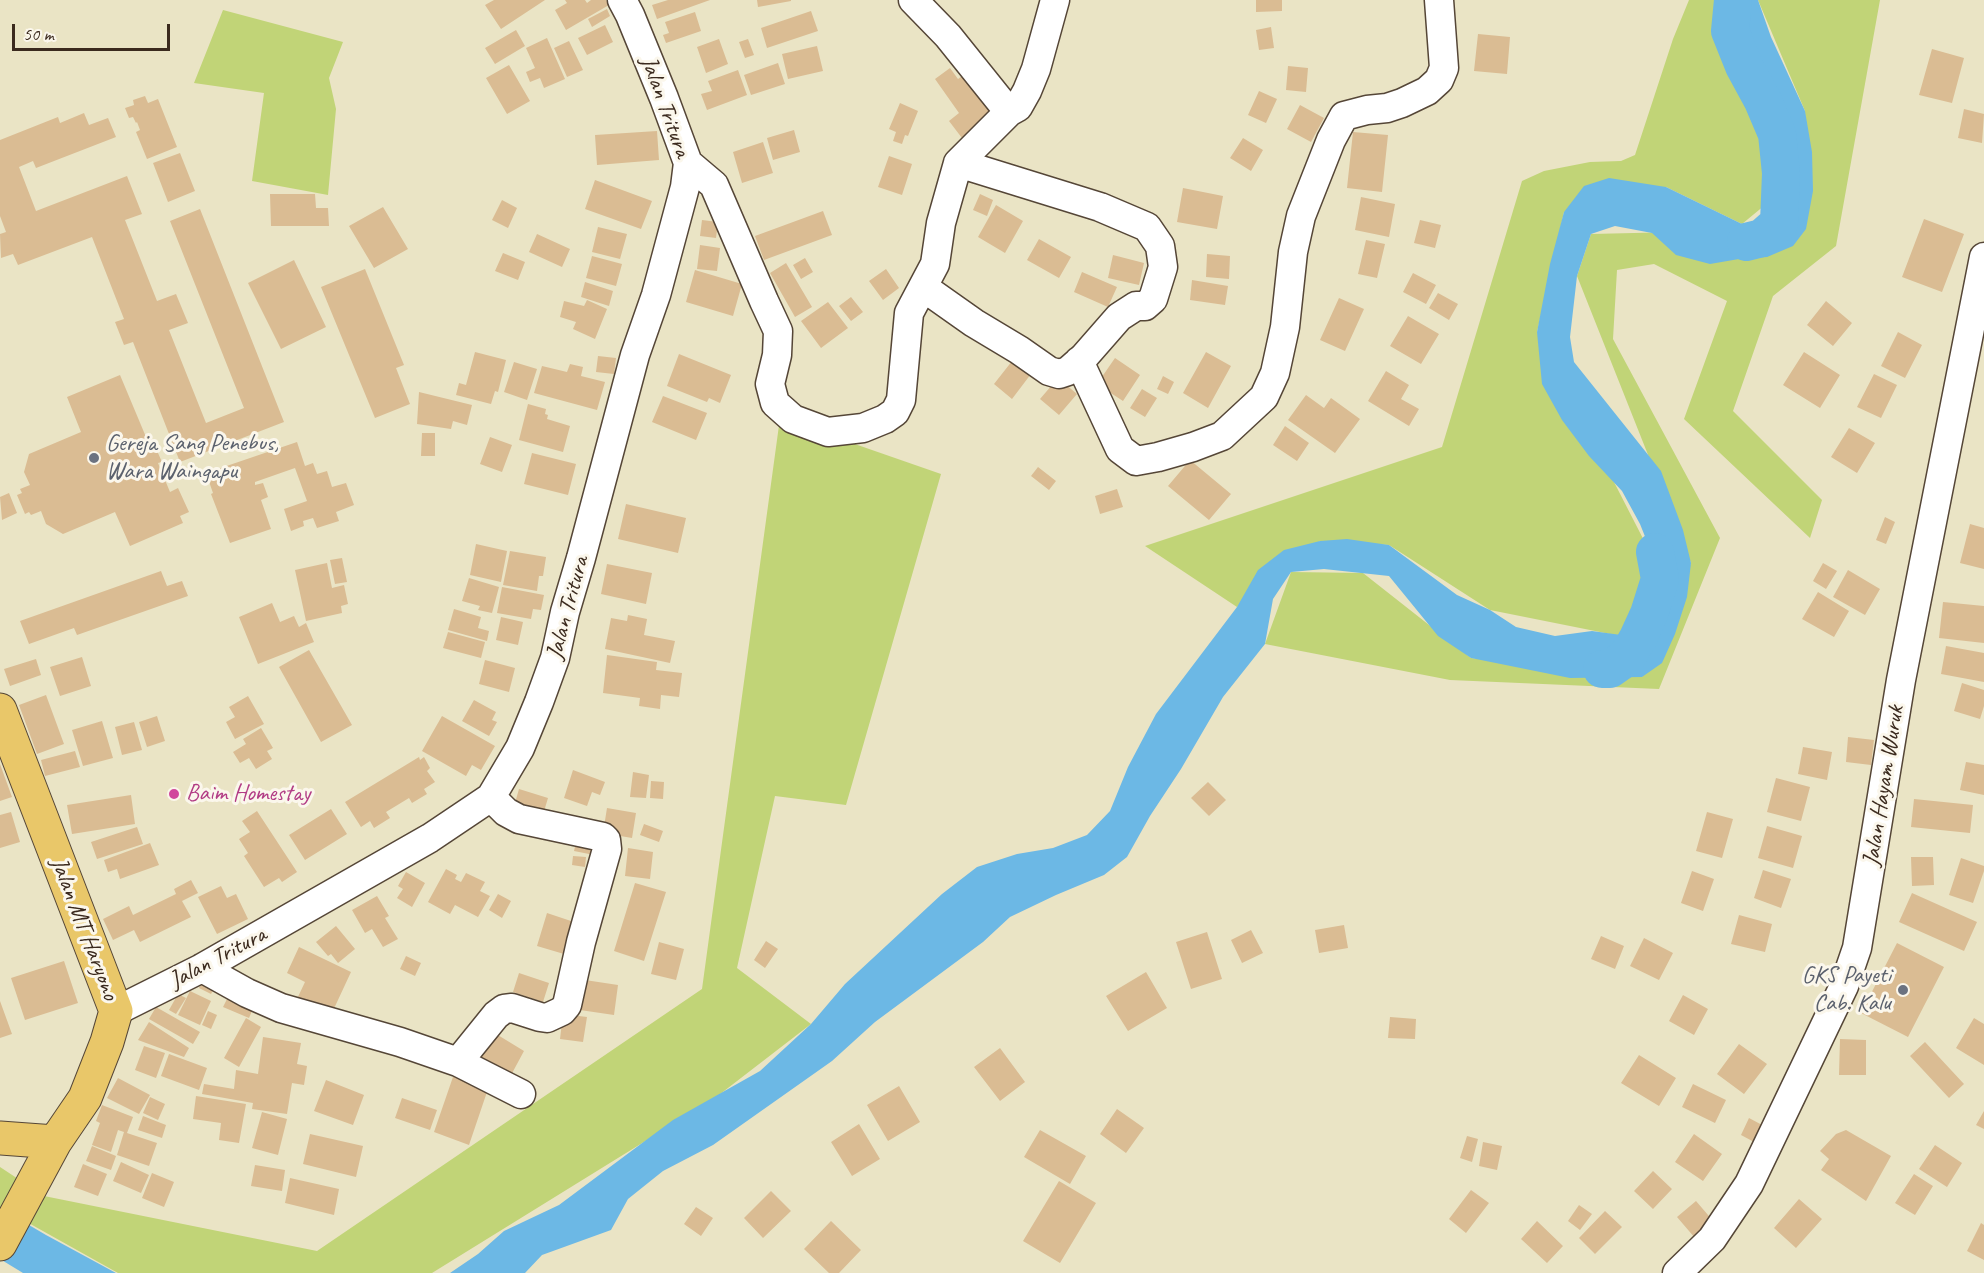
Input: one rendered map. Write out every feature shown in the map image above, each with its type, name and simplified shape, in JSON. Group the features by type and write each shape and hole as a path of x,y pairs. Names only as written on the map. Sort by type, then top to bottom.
{"highway":[{"name":"Jalan MT Haryono","path":"0,710 116,1011 107,1042 85,1098 55,1142 0,1244"},
{"path":"0,1138 55,1142"},
{"path":"0,1138 29,1188"}],"street":[{"name":"Jalan Tritura","path":"116,1011 202,968 430,838 491,796 520,748 555,658 565,612 635,355 656,295 685,188 687,163 664,98 622,0"},
{"path":"913,0 948,36 1009,112"},
{"path":"687,163 714,185 778,331 777,355 770,384 775,403 793,419 828,432 863,428 885,419 895,412 901,400 909,313 935,264 941,223 958,163 1009,112 1018,107 1036,69 1055,0"},
{"path":"1079,362 1120,449 1136,461 1193,447 1222,436 1264,397 1275,373 1285,327 1293,252 1301,216 1331,140 1344,116 1402,103 1427,91 1439,80 1443,68 1439,0"},
{"path":"923,287 1049,371 1059,374 1068,371 1079,362 1119,317 1136,306 1145,306 1153,298 1163,267 1160,246 1147,227 1100,207 958,163"},
{"name":"Jalan Hayam Wuruk","path":"1677,1273 1712,1239 1749,1184 1778,1128 1839,996 1857,948 1901,680 1984,257"},
{"path":"458,1062 496,1015 504,1009 512,1008 547,1018 562,1011 567,1005 580,942 607,849 606,840 603,837 519,819 506,812 491,796"},
{"path":"202,968 247,993 281,1008 400,1042 458,1062 521,1094"}],"green space":[{"path":"1689,0 1739,0 1779,153 1782,191 1742,224 1666,187 1564,212 1537,332 1654,560 1620,636 1490,610 1389,545 1320,541 1237,607 1145,546 1442,447 1522,181 1544,171 1590,162 1621,161 1635,155 1673,39"},
{"path":"1758,0 1880,0 1836,246 1773,296 1733,411 1822,500 1810,538 1684,419 1727,301 1654,264 1617,270 1613,339 1720,538 1659,689 1450,680 1265,644 1291,572 1363,573 1471,658 1642,677 1691,563 1577,276 1591,234 1806,229 1805,111"},
{"path":"223,10 343,42 329,78 336,109 328,195 252,181 264,93 194,83"},
{"path":"780,418 941,474 846,805 775,796 737,968 811,1024 715,1098 432,1273 118,1273 0,1207 0,1167 44,1196 317,1251 702,989"}],"water":[{"path":"1727,0 1758,0 1771,37 1805,111 1812,152 1813,191 1806,229 1793,246 1767,257 1710,264 1676,255 1652,233 1615,226 1591,234 1577,276 1570,337 1574,362 1661,471 1683,530 1691,563 1687,597 1675,634 1662,663 1642,677 1570,678 1471,658 1438,636 1389,576 1324,569 1291,572 1273,599 1265,644 1223,697 1127,857 1104,875 1010,917 983,942 875,1022 832,1061 713,1145 663,1171 628,1199 611,1230 542,1255 525,1273 450,1273 478,1254 504,1231 559,1205 673,1120 760,1071 811,1024 845,984 942,894 977,867 1017,854 1053,848 1087,835 1110,811 1128,767 1156,714 1237,607 1258,570 1284,550 1320,541 1347,539 1389,545 1457,595 1490,610 1516,627 1555,636 1592,631 1643,638 1651,627 1654,559 1640,524 1622,491 1589,456 1562,420 1542,384 1537,332 1550,264 1564,212 1584,186 1609,178 1666,187 1742,224 1765,226 1783,210 1779,153 1768,116 1760,70 1740,41 1724,10"},
{"path":"0,1208 116,1273 23,1273 0,1259"}],"building":[{"path":"494,0 545,0 501,29 485,5"},
{"path":"565,0 585,0 587,3 591,0 606,0 609,5 566,30 555,10 567,3"},
{"path":"668,0 710,0 657,19 652,5"},
{"path":"757,0 791,0 791,1 758,7"},
{"path":"1256,0 1282,0 1282,11 1256,12"},
{"path":"607,9 610,16 592,27 588,19"},
{"path":"811,11 818,31 767,48 761,28"},
{"path":"695,12 701,31 666,43 663,35 669,33 665,22"},
{"path":"605,25 613,42 587,55 578,38"},
{"path":"1271,27 1274,48 1259,50 1256,30"},
{"path":"516,30 525,46 495,64 485,48"},
{"path":"1478,34 1510,37 1507,74 1474,71"},
{"path":"547,38 565,79 544,88 540,78 530,82 526,72 535,68 526,48"},
{"path":"719,39 728,64 706,73 697,47"},
{"path":"748,39 754,55 745,58 739,42"},
{"path":"569,41 583,70 567,77 554,48"},
{"path":"817,46 823,71 788,79 782,54"},
{"path":"1932,49 1964,58 1952,103 1919,95"},
{"path":"778,63 785,84 751,95 744,75"},
{"path":"509,65 530,101 507,114 486,78"},
{"path":"1288,66 1308,68 1306,92 1286,90"},
{"path":"950,68 958,79 972,69 1005,112 965,142 949,121 959,113 935,79"},
{"path":"738,70 747,95 707,110 701,94 712,91 708,81"},
{"path":"1259,91 1277,99 1266,123 1248,115"},
{"path":"145,96 148,103 158,99 177,147 147,159 136,132 140,130 137,122 133,117 129,118 125,108 134,105 133,100"},
{"path":"900,103 918,111 908,136 905,135 902,144 893,141 896,132 889,129"},
{"path":"1300,105 1324,118 1311,142 1287,129"},
{"path":"1964,109 1984,114 1982,143 1958,138"},
{"path":"84,113 89,125 108,118 116,137 36,168 33,161 19,167 36,211 127,176 142,214 125,220 157,301 176,294 188,323 169,330 206,423 244,408 170,221 200,209 284,422 180,462 133,342 124,345 115,322 124,319 92,237 18,265 13,254 1,258 0,234 6,232 0,216 0,140 58,117 60,123"},
{"path":"794,130 800,152 773,160 767,138"},
{"path":"657,131 659,160 597,165 595,135"},
{"path":"1353,132 1388,135 1382,192 1347,188"},
{"path":"1243,138 1263,150 1251,171 1230,158"},
{"path":"763,142 773,173 742,183 733,152"},
{"path":"180,153 195,191 168,202 153,163"},
{"path":"889,156 912,164 902,195 878,187"},
{"path":"595,180 652,201 641,229 585,209"},
{"path":"1183,188 1223,196 1217,229 1177,222"},
{"path":"270,194 315,194 316,208 328,208 329,226 271,226"},
{"path":"980,194 993,200 987,216 973,210"},
{"path":"1361,197 1395,204 1389,237 1355,230"},
{"path":"502,200 517,208 508,228 492,220"},
{"path":"996,205 1023,221 1005,253 978,237"},
{"path":"383,207 408,249 374,268 349,226"},
{"path":"823,211 832,235 764,260 755,236"},
{"path":"1924,219 1964,234 1942,292 1902,277"},
{"path":"702,220 718,222 716,238 700,236"},
{"path":"1420,220 1441,225 1435,248 1414,243"},
{"path":"598,227 627,234 620,259 592,252"},
{"path":"537,234 570,249 562,267 529,252"},
{"path":"1039,239 1071,257 1059,278 1027,260"},
{"path":"1366,240 1385,244 1377,278 1358,274"},
{"path":"700,245 720,248 717,271 697,269"},
{"path":"503,253 525,262 518,280 495,271"},
{"path":"1207,254 1230,256 1229,279 1206,277"},
{"path":"1113,255 1144,263 1139,285 1108,278"},
{"path":"592,256 622,264 616,286 586,278"},
{"path":"805,258 813,272 801,279 793,265"},
{"path":"294,260 326,327 281,349 248,283"},
{"path":"786,263 812,307 795,317 770,273"},
{"path":"365,269 404,365 396,368 410,404 375,418 321,287"},
{"path":"886,269 899,288 883,300 869,281"},
{"path":"695,270 742,284 733,316 686,302"},
{"path":"1082,272 1117,287 1108,307 1074,292"},
{"path":"1413,273 1436,285 1426,304 1403,292"},
{"path":"1192,280 1228,286 1225,305 1190,300"},
{"path":"585,282 613,291 609,306 581,297"},
{"path":"1438,293 1458,304 1449,320 1429,308"},
{"path":"851,297 863,312 851,321 839,306"},
{"path":"1339,298 1364,309 1345,351 1320,340"},
{"path":"587,300 607,309 595,339 573,329 576,322 560,317 564,301 584,306"},
{"path":"1826,301 1852,323 1833,346 1807,325"},
{"path":"828,302 848,328 821,348 801,321"},
{"path":"1408,316 1439,334 1421,364 1390,346"},
{"path":"1898,332 1922,345 1905,378 1881,366"},
{"path":"475,352 506,360 498,392 495,391 491,404 456,395 459,383 466,385"},
{"path":"1206,352 1231,366 1208,408 1183,393"},
{"path":"1804,352 1840,375 1820,408 1783,385"},
{"path":"679,354 731,375 720,403 709,398 707,402 667,386"},
{"path":"598,356 616,358 614,374 596,372"},
{"path":"1016,356 1034,370 1012,399 994,384"},
{"path":"1115,358 1140,375 1123,401 1097,384"},
{"path":"514,362 537,369 527,400 504,392"},
{"path":"570,364 583,367 581,376 605,382 597,410 534,393 542,366 567,372"},
{"path":"1386,371 1409,385 1401,399 1419,409 1409,426 1368,401"},
{"path":"1874,374 1897,385 1881,418 1857,407"},
{"name":"Gereja Sang Penebus, Wara Waingapu","path":"120,375 146,437 150,435 162,462 158,463 170,492 178,488 189,512 180,516 183,523 130,546 115,512 63,534 46,524 41,511 31,515 29,512 25,514 17,495 22,493 20,489 30,485 24,472 29,454 81,432 67,397"},
{"path":"1163,376 1174,382 1168,394 1157,389"},
{"path":"1058,378 1077,394 1059,415 1040,399"},
{"path":"1142,389 1157,398 1145,417 1130,408"},
{"path":"419,392 472,405 467,425 453,421 451,429 417,424"},
{"path":"1306,395 1324,408 1331,398 1360,419 1335,453 1288,420"},
{"path":"663,396 707,413 696,440 652,422"},
{"path":"528,404 546,409 547,419 570,426 563,452 519,440"},
{"path":"1285,426 1309,443 1297,461 1273,445"},
{"path":"1849,428 1875,443 1857,473 1831,457"},
{"path":"422,433 435,433 435,456 421,456"},
{"path":"490,437 512,445 502,472 480,464"},
{"path":"297,442 305,466 313,463 317,474 327,471 332,487 346,483 354,505 336,512 339,521 317,528 313,518 303,521 304,526 291,531 284,509 307,501 295,468 255,482 255,485 263,483 268,497 261,500 271,529 230,543 211,494 213,493 206,473"},
{"path":"532,453 576,464 568,495 524,484"},
{"path":"1190,460 1231,494 1209,520 1168,486"},
{"path":"1038,467 1056,481 1049,490 1031,476"},
{"path":"1117,489 1123,507 1100,514 1095,496"},
{"path":"9,493 17,513 2,520 0,497"},
{"path":"626,504 686,518 678,553 618,539"},
{"path":"1885,517 1895,522 1886,544 1876,540"},
{"path":"1970,524 1984,528 1984,569 1960,563"},
{"path":"476,544 507,551 501,582 470,575"},
{"path":"510,551 546,557 543,576 539,576 537,591 503,585"},
{"path":"342,558 347,582 335,584 330,560"},
{"path":"327,563 332,588 344,585 348,604 341,606 342,613 306,621 295,570"},
{"path":"1823,563 1837,571 1826,589 1813,581"},
{"path":"607,564 652,573 646,604 601,594"},
{"path":"1848,570 1880,589 1865,615 1833,597"},
{"path":"161,571 167,586 182,581 188,596 77,635 74,628 29,644 20,621"},
{"path":"469,578 499,587 492,613 478,610 480,606 462,601"},
{"path":"502,587 544,595 541,610 533,609 531,619 497,613"},
{"path":"1818,592 1849,611 1834,637 1802,619"},
{"path":"1943,602 1984,606 1984,643 1939,638"},
{"path":"272,603 280,622 294,616 299,627 306,623 314,642 258,664 239,617"},
{"path":"454,609 481,617 478,628 489,631 487,641 448,630"},
{"path":"628,615 647,619 644,635 675,641 670,663 605,649 611,618 627,621"},
{"path":"501,617 523,622 518,645 496,640"},
{"path":"448,632 485,642 481,658 443,648"},
{"path":"1946,646 1984,653 1984,682 1941,674"},
{"path":"309,650 352,725 321,742 279,667"},
{"path":"607,655 657,662 656,670 682,673 679,697 661,695 660,709 639,706 640,698 603,693"},
{"path":"82,657 91,686 60,696 50,667"},
{"path":"36,659 41,675 10,686 4,669"},
{"path":"485,660 515,668 509,692 479,684"},
{"path":"1962,683 1984,690 1984,706 1980,719 1954,711"},
{"path":"46,695 64,744 37,754 19,705"},
{"path":"248,696 264,724 235,739 226,722 235,717 229,707"},
{"path":"474,700 496,712 492,720 497,722 489,736 462,721"},
{"path":"157,716 165,741 147,747 139,722"},
{"path":"442,716 495,746 481,770 472,765 466,776 422,751"},
{"path":"102,721 113,758 83,766 72,730"},
{"path":"134,722 142,750 122,755 115,727"},
{"path":"261,728 273,748 267,751 272,759 256,769 249,758 240,763 233,752 246,744 243,739"},
{"path":"1848,737 1874,740 1871,765 1846,762"},
{"path":"1803,747 1832,752 1827,780 1798,774"},
{"path":"75,751 80,767 45,776 41,760"},
{"path":"419,757 420,760 424,757 430,768 427,771 435,782 424,789 427,794 412,803 409,798 386,812 390,818 374,828 370,821 361,827 345,802"},
{"path":"1966,762 1984,765 1984,795 1960,790"},
{"path":"0,764 12,797 0,801"},
{"path":"573,770 605,782 600,795 592,792 587,806 564,798"},
{"path":"633,772 649,775 646,798 630,797"},
{"path":"1776,778 1810,787 1801,821 1767,812"},
{"path":"651,781 664,782 663,799 650,798"},
{"path":"1208,782 1226,800 1209,816 1191,798"},
{"path":"519,789 548,798 542,818 513,810"},
{"path":"131,795 135,824 72,834 67,805"},
{"path":"1914,799 1973,805 1970,833 1911,827"},
{"path":"607,808 636,813 632,838 603,833"},
{"path":"331,809 347,834 305,860 289,835"},
{"path":"257,811 297,872 282,882 279,878 264,887 244,856 248,853 239,839 250,832 242,821"},
{"path":"11,812 20,842 0,848 0,815"},
{"path":"1707,812 1733,819 1722,858 1696,851"},
{"path":"644,824 663,831 659,842 640,835"},
{"path":"1767,826 1802,836 1793,868 1758,858"},
{"path":"137,827 143,844 97,859 91,842"},
{"path":"577,838 596,842 594,855 574,851"},
{"path":"150,843 159,865 120,879 117,869 108,872 104,860"},
{"path":"628,848 653,852 650,879 625,876"},
{"path":"573,856 586,857 585,867 572,865"},
{"path":"1911,857 1933,857 1934,885 1912,886"},
{"path":"1961,858 1984,866 1973,903 1949,895"},
{"path":"446,869 457,875 455,879 461,882 466,873 485,882 480,891 490,896 478,917 455,905 450,914 428,902"},
{"path":"1763,870 1791,879 1781,908 1754,898"},
{"path":"1692,871 1714,879 1703,911 1681,903"},
{"path":"406,872 425,883 412,907 397,898 403,889 398,886"},
{"path":"191,880 198,893 182,901 191,917 140,942 134,930 113,940 103,919 129,906 133,915 176,894 174,889"},
{"path":"635,883 666,892 644,961 614,951"},
{"path":"221,886 227,898 236,894 248,919 217,934 198,897"},
{"path":"1912,893 1977,922 1964,951 1899,922"},
{"path":"498,894 511,901 502,918 489,910"},
{"path":"377,896 389,916 385,918 398,939 383,947 372,929 365,933 352,910"},
{"path":"547,913 574,922 564,954 537,946"},
{"path":"1739,915 1772,924 1765,952 1731,944"},
{"path":"1344,925 1348,948 1319,953 1315,930"},
{"path":"336,926 355,949 338,963 331,954 328,956 316,942"},
{"path":"1251,930 1263,953 1242,963 1231,940"},
{"path":"1207,932 1222,979 1191,989 1176,942"},
{"path":"1601,936 1624,946 1615,969 1591,959"},
{"path":"1644,938 1673,953 1659,980 1630,966"},
{"path":"766,941 778,949 765,968 754,960"},
{"path":"659,942 684,949 676,980 651,974"},
{"name":"GKS Payeti Cab. Kalu","path":"1897,943 1944,967 1908,1037 1861,1013"},
{"path":"299,947 351,972 331,1015 297,999 305,982 287,973"},
{"path":"406,956 421,963 415,976 400,969"},
{"path":"64,961 78,1003 25,1020 11,978"},
{"path":"1146,972 1167,1008 1128,1031 1106,996"},
{"path":"519,973 549,983 543,1002 513,992"},
{"path":"204,977 217,983 211,994 199,988"},
{"path":"585,980 618,985 614,1015 580,1010"},
{"path":"190,991 211,1001 200,1025 178,1015"},
{"path":"178,994 186,998 176,1014 169,1010"},
{"path":"229,995 254,1006 249,1018 223,1007"},
{"path":"1683,995 1708,1009 1694,1035 1669,1021"},
{"path":"0,1001 12,1034 0,1038"},
{"path":"156,1007 200,1032 193,1044 149,1019"},
{"path":"208,1011 217,1015 211,1029 202,1025"},
{"path":"563,1014 587,1017 583,1042 560,1039"},
{"path":"1390,1017 1416,1019 1415,1039 1388,1038"},
{"path":"246,1018 261,1027 239,1067 224,1058"},
{"path":"1974,1018 1984,1024 1984,1065 1956,1048"},
{"path":"149,1022 189,1048 184,1057 138,1040"},
{"path":"488,1029 524,1051 510,1077 472,1055"},
{"path":"263,1037 301,1043 297,1064 307,1066 304,1085 292,1083 287,1114 252,1109 253,1103 202,1094 204,1084 234,1089 236,1070 258,1074"},
{"path":"1840,1039 1866,1040 1866,1075 1839,1075"},
{"path":"1925,1042 1964,1084 1949,1098 1910,1056"},
{"path":"1739,1044 1767,1064 1744,1094 1717,1074"},
{"path":"144,1046 165,1053 156,1078 135,1070"},
{"path":"1000,1048 1025,1082 1000,1101 974,1067"},
{"path":"169,1054 207,1068 199,1090 161,1076"},
{"path":"1639,1055 1676,1078 1659,1106 1621,1083"},
{"path":"454,1074 489,1086 469,1145 434,1132"},
{"path":"118,1078 150,1095 139,1114 107,1098"},
{"path":"326,1080 364,1095 353,1125 314,1111"},
{"path":"1693,1084 1726,1100 1715,1123 1682,1107"},
{"path":"899,1086 920,1122 888,1141 867,1105"},
{"path":"196,1096 246,1104 239,1143 219,1140 221,1123 193,1119"},
{"path":"150,1097 165,1104 158,1120 143,1113"},
{"path":"402,1098 437,1110 430,1130 395,1118"},
{"path":"102,1105 133,1117 127,1133 157,1143 149,1166 117,1155 124,1132 118,1130 111,1152 92,1145 100,1123 96,1121"},
{"path":"1117,1109 1144,1128 1126,1153 1100,1134"},
{"path":"1984,1111 1984,1129 1976,1125"},
{"path":"262,1112 287,1119 278,1155 252,1148"},
{"path":"143,1116 166,1125 162,1138 138,1130"},
{"path":"1749,1118 1764,1126 1756,1143 1741,1135"},
{"path":"859,1124 880,1159 852,1176 831,1142"},
{"path":"1040,1130 1086,1156 1070,1184 1024,1157"},
{"path":"1846,1130 1891,1156 1866,1201 1821,1170 1829,1159 1820,1151 1836,1134"},
{"path":"310,1134 363,1146 356,1177 303,1164"},
{"path":"1694,1134 1722,1154 1703,1181 1675,1162"},
{"path":"1467,1136 1478,1139 1472,1162 1460,1158"},
{"path":"1483,1142 1502,1146 1497,1170 1479,1166"},
{"path":"1935,1145 1962,1163 1947,1187 1919,1169"},
{"path":"92,1146 116,1156 111,1170 86,1161"},
{"path":"121,1162 149,1175 141,1193 113,1181"},
{"path":"83,1164 107,1174 98,1196 74,1187"},
{"path":"255,1165 285,1170 282,1191 251,1186"},
{"path":"1653,1171 1672,1189 1653,1209 1634,1191"},
{"path":"152,1173 174,1182 164,1207 142,1198"},
{"path":"1914,1174 1933,1186 1915,1215 1895,1203"},
{"path":"290,1178 339,1189 334,1215 285,1203"},
{"path":"1059,1181 1096,1203 1060,1263 1023,1241"},
{"path":"1471,1190 1489,1203 1466,1233 1449,1219"},
{"path":"771,1191 791,1211 763,1238 744,1218"},
{"path":"1799,1199 1822,1219 1796,1248 1774,1228"},
{"path":"1696,1201 1714,1222 1695,1238 1677,1217"},
{"path":"1579,1205 1592,1214 1580,1230 1568,1221"},
{"path":"696,1207 713,1218 701,1236 684,1224"},
{"path":"1605,1211 1622,1227 1595,1254 1579,1238"},
{"path":"831,1221 861,1250 839,1273 829,1273 804,1249"},
{"path":"1537,1221 1563,1246 1547,1263 1521,1239"},
{"path":"1981,1223 1984,1225 1984,1260 1967,1251"}],"waterway":[{"path":"1733,0 1730,31 1777,134 1781,173 1779,223 1762,238 1746,242"},
{"path":"1602,669 1610,669 1627,657 1649,614 1660,579 1655,552"}],"place":[{"name":"Gereja Sang Penebus, Wara Waingapu","path":"94,458"},
{"name":"Baim Homestay","path":"174,794"},
{"name":"GKS Payeti Cab. Kalu","path":"1903,990"}]}
